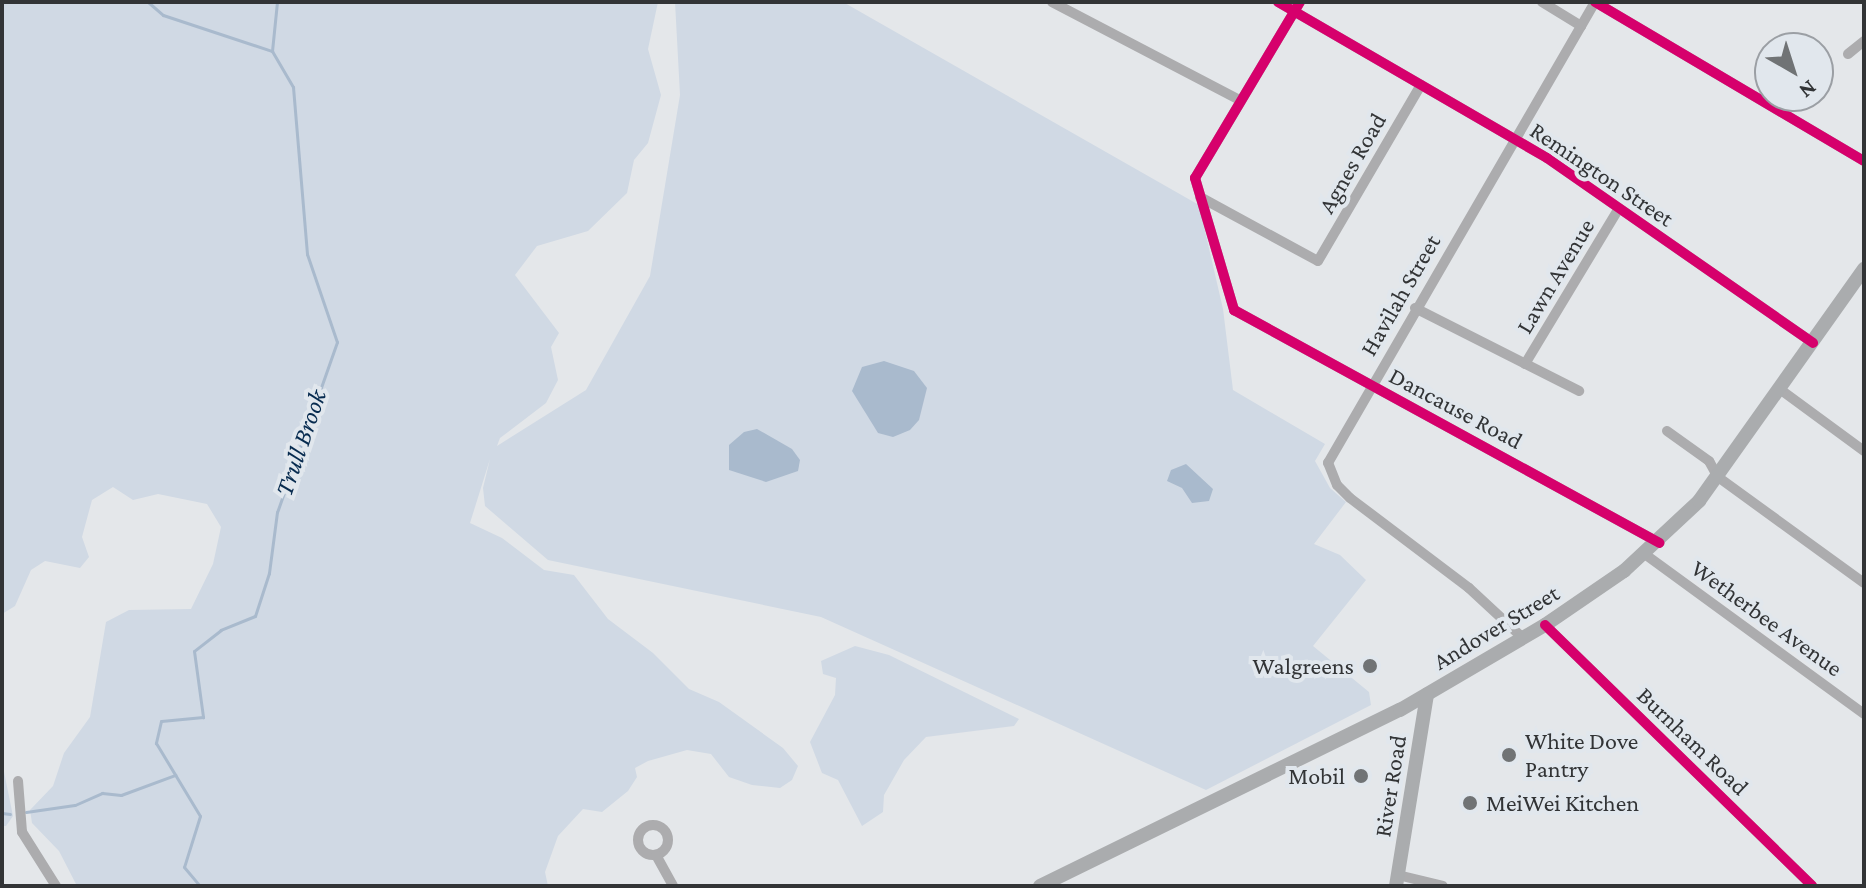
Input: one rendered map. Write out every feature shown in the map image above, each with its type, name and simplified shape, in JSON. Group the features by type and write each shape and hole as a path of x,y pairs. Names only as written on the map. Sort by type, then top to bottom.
{"main road":[{"name":"Andover Street","path":"1040,886 1427,694 1545,625 1646,555 1718,477 1864,269"},
{"name":"River Road","path":"1397,881 1427,694"}],"street":[{"path":"1052,2 1241,101"},
{"name":"Remington Street","path":"1278,2 1297,7 1514,139 1813,343"},
{"path":"1542,2 1581,26"},
{"path":"1595,2 1864,161"},
{"name":"Havilah Street","path":"1523,638 1469,588 1337,485 1329,458 1595,2"},
{"path":"1200,197 1195,178 1297,7"},
{"path":"1848,54 1864,41"},
{"name":"Agnes Road","path":"1200,197 1318,261 1421,85"},
{"name":"Dancause Road","path":"1200,197 1234,310 1659,543"},
{"name":"Lawn Avenue","path":"1525,364 1619,208"},
{"path":"1415,308 1579,391"},
{"path":"1781,390 1864,451"},
{"path":"1667,431 1709,461 1718,477 1864,583"},
{"name":"Wetherbee Avenue","path":"1646,555 1864,714"},
{"name":"Burnham Road","path":"1545,625 1812,886"},
{"path":"18,781 22,832 56,886"},
{"path":"656,855 673,886"},
{"path":"1397,881 1443,886"}],"shaded area":[{"path":"2,2 658,2 648,49 661,95 648,143 634,160 627,193 588,231 537,246 515,275 559,333 551,347 558,380 546,403 500,438 497,446 586,390 650,276 680,95 675,2 843,2 1199,205 1223,309 1233,390 1325,444 1315,461 1330,488 1346,502 1314,544 1340,555 1366,580 1313,646 1369,692 1371,705 1206,790 821,617 548,560 485,506 483,488 490,459 470,523 502,538 544,570 574,575 608,619 653,653 689,689 719,702 783,748 798,766 792,780 780,788 752,785 729,777 711,754 687,750 648,761 635,768 637,777 628,791 602,812 583,809 558,836 545,872 548,886 77,886 59,851 32,823 30,810 53,786 64,753 90,717 106,622 129,610 191,609 213,564 221,527 207,504 158,494 133,500 113,487 92,500 82,537 89,557 80,568 45,561 31,570 15,606 2,614"},
{"path":"855,646 889,655 1019,719 1014,726 926,737 904,760 884,795 883,812 862,826 838,780 822,773 810,742 835,695 836,678 823,674 821,661"},
{"path":"2,762 13,816 6,826 2,826"}],"water":[{"path":"884,361 914,371 927,388 919,420 910,430 893,437 878,433 852,391 862,367"},
{"path":"757,429 792,449 800,460 798,471 766,482 729,470 729,445 744,432"},
{"path":"1186,464 1213,489 1209,501 1192,503 1182,488 1167,481 1171,470"}],"waterway":[{"name":"Trull Brook","path":"148,2 163,15 272,51 293,87 307,254 337,342 277,512 269,573 255,616 221,630 194,651 203,717 161,721 156,743 200,816 184,867 200,886"},
{"path":"272,51 277,2"},
{"path":"26,812 75,805 102,793 121,795 175,775"},
{"path":"2,813 10,814"}],"cycle path":[{"path":"1278,2 1547,158 1813,343"},
{"path":"1300,2 1195,178 1234,310 1659,543"},
{"path":"1595,2 1864,161"},
{"path":"1545,625 1812,886"}],"place":[{"name":"Walgreens","path":"1370,666"},
{"name":"White Dove Pantry","path":"1509,755"},
{"name":"Mobil","path":"1361,776"},
{"name":"MeiWei Kitchen","path":"1470,803"}]}
